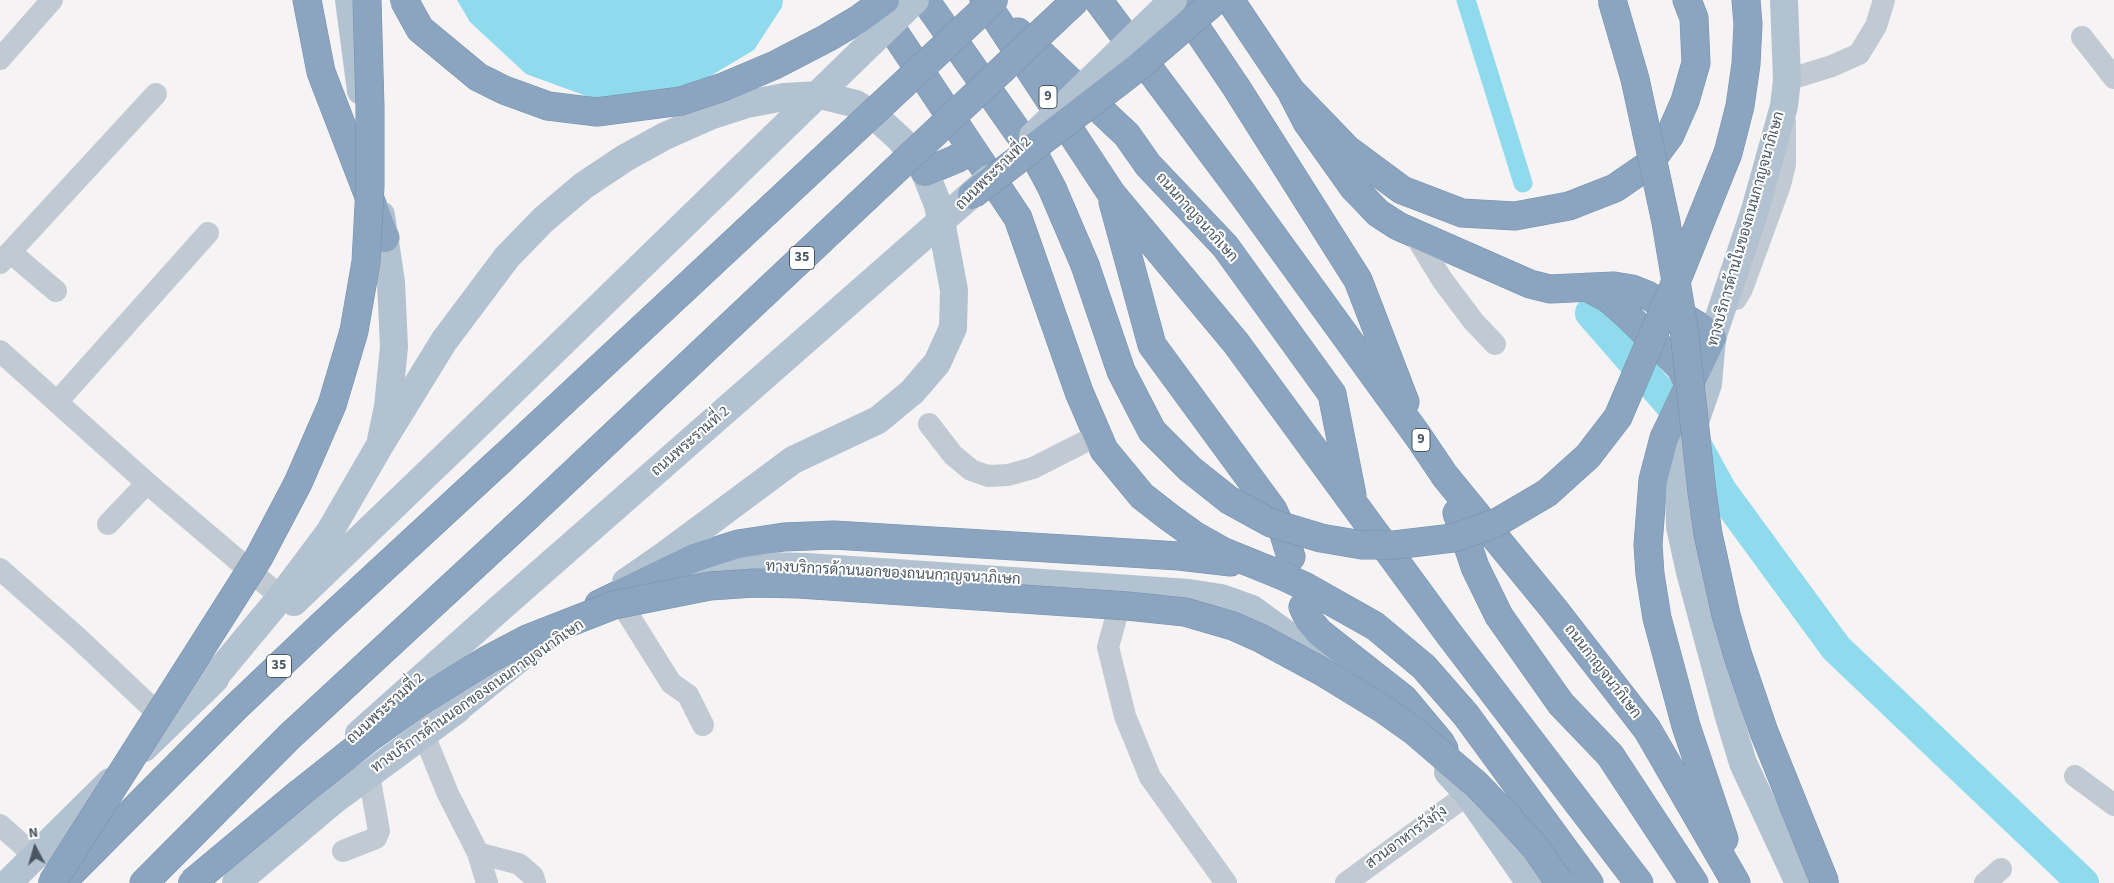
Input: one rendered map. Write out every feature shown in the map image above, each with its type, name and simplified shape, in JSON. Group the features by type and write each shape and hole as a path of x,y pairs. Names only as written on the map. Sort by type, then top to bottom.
{"highway":[{"path":"307,0 321,72 384,238"},
{"path":"52,883 259,558 298,483 332,405 354,331 366,262 370,186 367,0"},
{"path":"404,0 420,28 478,77 504,90 548,106 597,112 681,101 723,87 775,65 827,38 859,19 883,0 893,30"},
{"path":"873,0 1018,218 1079,392 1104,450 1142,496 1194,535 1224,552 1288,579 1375,626 1424,667 1466,715 1590,883"},
{"path":"926,0 1036,158 1064,215 1084,265 1121,371 1152,431 1190,469 1229,500 1271,523 1321,538 1370,545 1394,545 1452,538 1496,523 1547,493 1588,456 1618,417 1728,153 1740,106 1746,64 1748,24 1746,0"},
{"name":"ถนนกาญจนาภิเษก","path":"984,0 1127,135 1148,165 1225,246 1332,394 1354,504"},
{"name":"ถนนกาญจนาภิเษก","path":"984,0 1111,193 1236,343 1449,634 1640,883"},
{"name":"35","path":"61,883 250,694 994,0"},
{"name":"35","path":"144,883 289,737 528,516 1076,0"},
{"name":"ถนนกาญจนาภิเษก","path":"1098,0 1239,189 1445,476 1553,608 1646,729 1738,883"},
{"path":"1177,0 1236,88 1358,280 1418,436"},
{"path":"972,195 1136,68 1216,0"},
{"path":"1230,0 1291,91 1307,122 1354,188 1378,213 1398,226 1530,284 1550,289 1614,286 1632,289 1647,295 1703,329 1712,338 1695,387 1664,438 1653,480 1648,545 1657,618 1686,726 1738,883"},
{"path":"1612,0 1636,80 1666,222 1684,329 1708,534 1726,615 1764,732 1825,883"},
{"path":"1291,91 1348,150 1402,190 1462,213 1515,216 1569,206 1615,188 1647,166 1670,135 1686,101 1696,62 1694,18 1687,0"},
{"path":"925,172 972,150"},
{"path":"1111,193 1152,345 1273,510 1284,534 1288,579 1309,620 1320,633 1342,652 1404,699 1440,742 1465,790"},
{"path":"1587,287 1609,299 1625,313 1680,367 1695,387"},
{"name":"ถนนกาญจนาภิเษก","path":"1445,476 1475,567 1499,616 1561,704 1610,755 1694,883"},
{"path":"573,617 694,558 738,544 784,537 834,535 1179,556 1211,559 1288,579"},
{"path":"192,883 369,738 424,699 487,660 527,639 614,605 710,586 754,583 799,584 1127,606 1185,612 1234,626 1321,671 1383,709 1414,731 1470,778 1506,815 1535,848 1560,883"}],"main road":[{"path":"349,0 354,50 391,282 394,347 388,406 380,445"},
{"name":"35","path":"8,883 202,690 915,0"},
{"name":"ถนนพระรามที่ 2","path":"206,883 306,783 400,696 972,195 1173,0"},
{"name":"ทางบริการด้านในของถนนกาญจนาภิเษก","path":"1712,338 1754,210 1785,93 1784,0"},
{"path":"202,690 281,597 329,533 380,445 444,342 507,257 543,220 583,186 625,158 665,136 710,116 747,104 784,97 820,95 856,104 876,118 900,140 925,172 938,205 954,290 953,328 937,363 912,392 878,420 793,460 665,555 573,617 433,727"},
{"path":"1695,387 1679,483 1680,527 1690,572 1743,763 1799,883"},
{"name":"ทางบริการด้านนอกของถนนกาญจนาภิเษก","path":"236,883 333,801 566,632 621,603 685,577 724,568 764,566 1125,588 1221,598 1252,609 1346,678 1465,790 1530,883"}],"street":[{"path":"0,59 52,0"},
{"path":"1785,93 1832,66 1859,54 1876,26 1884,0"},
{"path":"2082,37 2111,68"},
{"path":"56,291 5,258 156,94"},
{"path":"1413,232 1442,281 1474,322 1495,344"},
{"path":"57,402 208,233"},
{"path":"0,351 147,484 281,597"},
{"path":"929,424 953,454 971,470 988,476 1008,476 1033,468 1098,435"},
{"path":"108,524 147,484"},
{"path":"0,569 77,637 169,724"},
{"path":"1125,588 1108,647 1125,716 1150,777 1226,883"},
{"path":"621,603 671,683 688,695 703,725"},
{"path":"433,727 448,794 478,853 487,883"},
{"path":"343,851 376,838 379,831 369,775"},
{"path":"2075,776 2114,805"},
{"name":"สวนอาหารวังกุ้ง","path":"1346,883 1465,790"},
{"path":"0,825 35,856"},
{"path":"478,853 519,864 533,876 535,883"}],"water":[{"path":"457,0 783,0 782,7 754,50 702,81 643,98 592,98 526,74 470,22"}],"waterway":[{"path":"1466,0 1523,183"},
{"path":"1591,313 1678,413 1721,491 1836,648 2083,883"}]}
